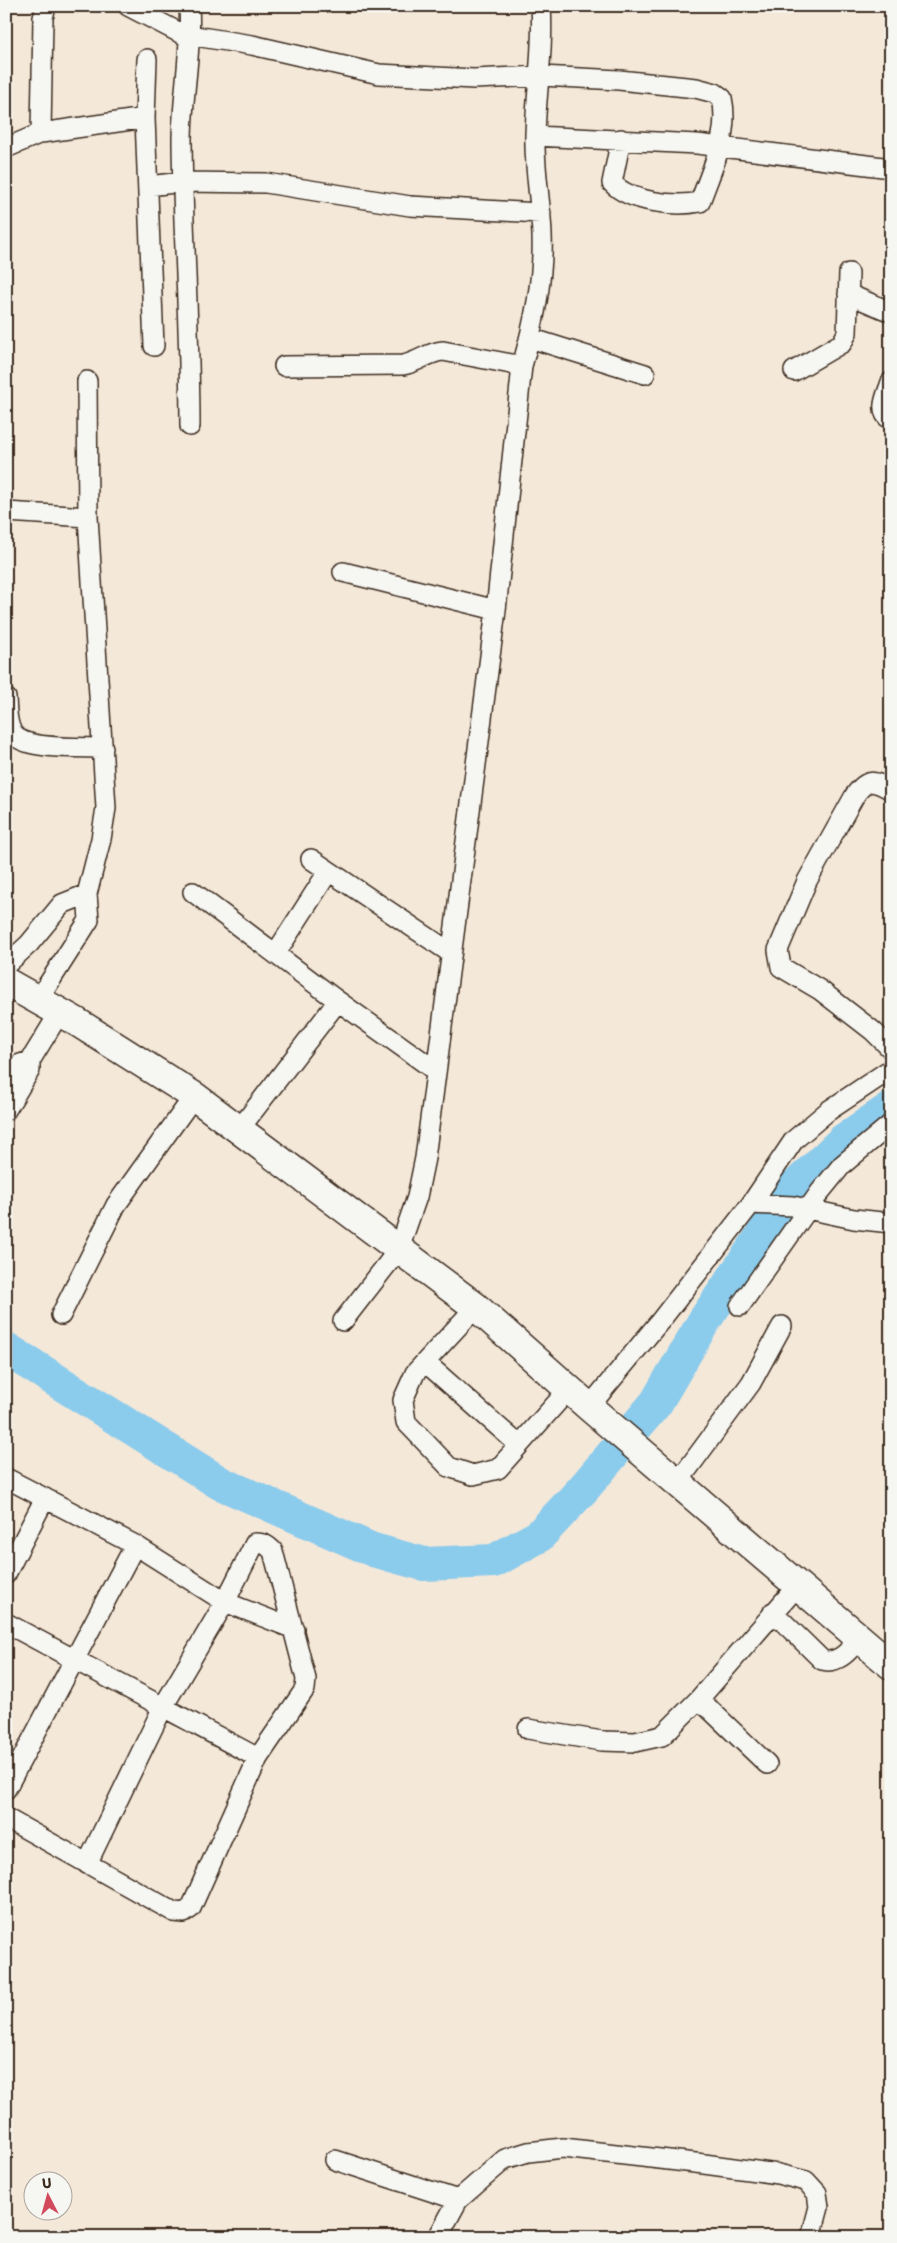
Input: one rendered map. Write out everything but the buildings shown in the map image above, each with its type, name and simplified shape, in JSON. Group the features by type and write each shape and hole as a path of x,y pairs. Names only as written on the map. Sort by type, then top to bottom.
{"highway":[{"path":"6,982 49,1006 194,1096 238,1131 476,1307 569,1390 891,1665"}],"street":[{"path":"41,133 44,18 46,6"},
{"path":"189,6 191,36 182,140 190,357 190,426"},
{"path":"343,1321 399,1249 421,1183 496,610 522,366 530,338 538,289 543,237 537,184 535,136 541,76 541,6"},
{"path":"139,11 191,36 252,45 379,74 474,79 541,76 618,80 696,88 715,93 722,98 726,115 720,147 700,202 675,205 628,195 618,189 612,182 621,139"},
{"path":"148,59 145,118 154,186 154,346"},
{"path":"6,148 41,133 145,118"},
{"path":"535,136 621,139 720,147 891,168"},
{"path":"154,186 183,182 266,183 410,206 541,213"},
{"path":"794,371 842,343 848,333 849,273"},
{"path":"848,294 891,312"},
{"path":"530,338 645,374"},
{"path":"284,366 403,365 415,363 430,354 443,351 522,366"},
{"path":"6,1110 30,1070 30,1061 49,1006 89,920 87,894 101,840 106,808 88,517 87,381"},
{"path":"891,382 883,407 886,416 891,420"},
{"path":"6,512 88,517"},
{"path":"343,572 496,610"},
{"path":"6,698 8,720 14,735 26,744 103,748"},
{"path":"891,790 878,782 870,782 864,784 855,795 807,881 778,950 781,967 820,990 873,1031 891,1048"},
{"path":"311,859 450,953"},
{"path":"276,953 328,872"},
{"path":"193,892 338,1001 436,1071"},
{"path":"6,966 29,944 62,904 87,894"},
{"path":"238,1131 338,1001"},
{"path":"6,1082 20,1064 30,1061"},
{"path":"592,1409 661,1320 758,1204 790,1144 828,1111 891,1069"},
{"path":"61,1315 116,1205 194,1096"},
{"path":"740,1306 801,1208 820,1192 842,1165 891,1124"},
{"path":"758,1204 801,1208 854,1219 891,1223"},
{"path":"476,1307 415,1373 404,1400 406,1422 449,1467 472,1475 498,1469 569,1390"},
{"path":"678,1482 751,1383 782,1326"},
{"path":"425,1362 519,1445"},
{"path":"6,1478 135,1545 225,1602 294,1629"},
{"path":"6,1574 45,1498"},
{"path":"6,1818 87,1864 174,1912 184,1913 192,1908 258,1758 304,1690 306,1678 294,1629 273,1551 267,1544 255,1543 225,1602 163,1708 87,1864"},
{"path":"6,1789 135,1545"},
{"path":"528,1729 602,1741 636,1742 662,1736 699,1699 798,1585"},
{"path":"773,1612 822,1660 829,1662 838,1660 860,1638"},
{"path":"6,1624 258,1758"},
{"path":"699,1699 767,1764"},
{"path":"438,2237 458,2200 483,2176 505,2159 528,2152 563,2148 778,2174 806,2182 817,2193 819,2207 811,2237"},
{"path":"335,2160 458,2200"}],"waterway":[{"path":"6,1349 220,1483 373,1550 424,1564 494,1561 539,1536 583,1489 656,1403 704,1321 796,1186 844,1140 891,1108"}]}
